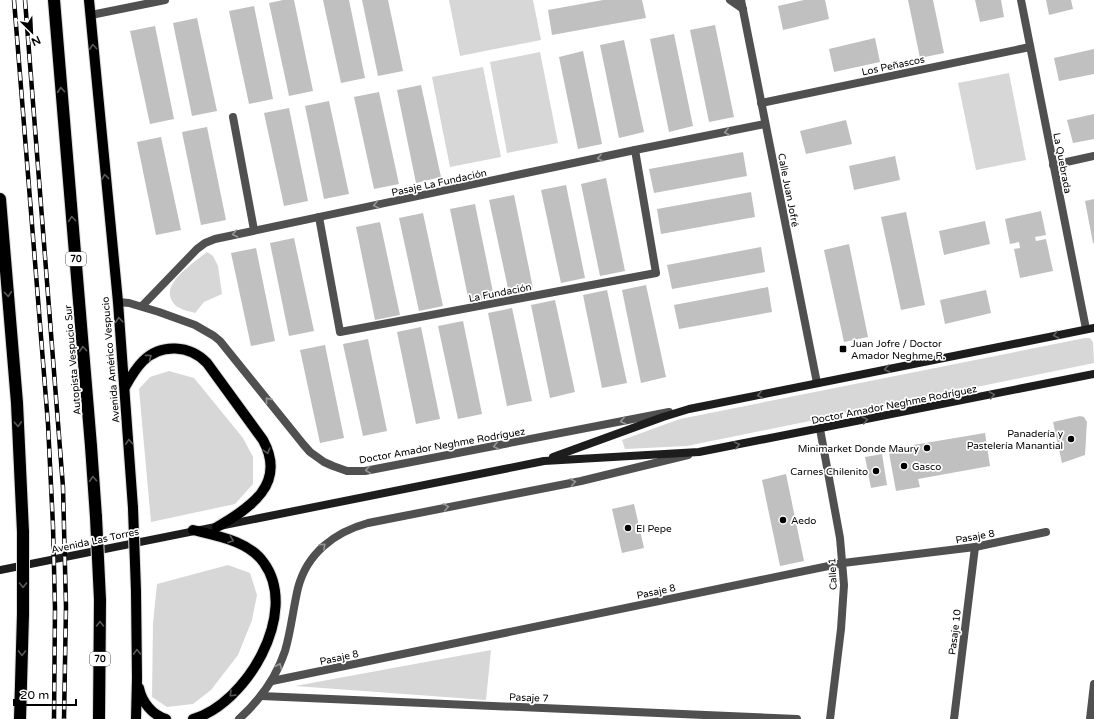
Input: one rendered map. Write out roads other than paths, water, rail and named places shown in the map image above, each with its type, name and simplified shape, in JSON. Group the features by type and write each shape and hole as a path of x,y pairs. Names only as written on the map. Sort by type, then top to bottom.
{"highway":[{"name":"Autopista Vespucio Sur","path":"54,0 96,518 100,600 99,719"},
{"path":"0,199 17,403 23,532 23,614 20,719"}],"main road":[{"name":"Avenida Américo Vespucio","path":"89,0 118,302 133,508 136,591 136,719"},
{"name":"Doctor Amador Neghme Rodríguez","path":"544,461 689,408 1090,328"},
{"path":"125,387 137,367 143,360 154,353 160,350 173,348 191,351 203,358 212,368 263,440 268,452 270,467 267,482 263,491 247,509 217,527"},
{"name":"Doctor Amador Neghme Rodríguez","path":"193,530 217,527 544,461 699,452 1094,374"},
{"path":"193,530 234,542 255,553 264,562 271,576 275,590 273,620 264,647 257,662 246,679 220,705 206,714 193,719"},
{"name":"Avenida Las Torres","path":"0,570 193,530"},
{"path":"137,678 140,692 149,708 158,716 166,719"}],"street":[{"path":"91,15 164,0"},
{"path":"730,0 743,9"},
{"name":"Calle Juan Jofré","path":"741,0 817,383"},
{"name":"La Quebrada","path":"1021,0 1053,165 1090,328"},
{"name":"Los Peñascos","path":"761,103 1030,47"},
{"path":"233,117 254,230"},
{"name":"Pasaje La Fundación","path":"142,306 196,249 215,238 765,124"},
{"name":"La Fundación","path":"319,217 340,332 656,273 635,150"},
{"path":"1053,165 1094,156"},
{"name":"Doctor Amador Neghme Rodríguez","path":"118,302 142,306 194,325 214,336 228,351 303,444 324,462 347,470 365,471 689,408"},
{"name":"Calle 1","path":"820,429 840,538 843,563 843,607 830,719"},
{"name":"Doctor Amador Neghme Rodríguez","path":"240,719 261,696 272,681 285,651 298,587 310,561 330,540 342,532 355,526 368,523 581,481 699,452"},
{"name":"Pasaje 8","path":"272,681 843,563 975,547 1046,532"},
{"name":"Pasaje 10","path":"954,719 975,547"},
{"path":"1090,719 1094,684"},
{"name":"Pasaje 7","path":"261,696 797,719"}],"railway":[{"path":"14,0 48,424 55,609 54,719"},
{"path":"25,0 63,487 66,607 64,719"}],"place":[{"name":"Juan Jofre / Doctor Amador Neghme R.","path":"843,349"},
{"name":"Panadería y Pastelería Manantial","path":"1071,439"},
{"name":"Minimarket Donde Maury","path":"927,448"},
{"name":"Gasco","path":"904,466"},
{"name":"Carnes Chilenito","path":"876,471"},
{"name":"Aedo","path":"783,520"},
{"name":"El Pepe","path":"628,528"}]}
